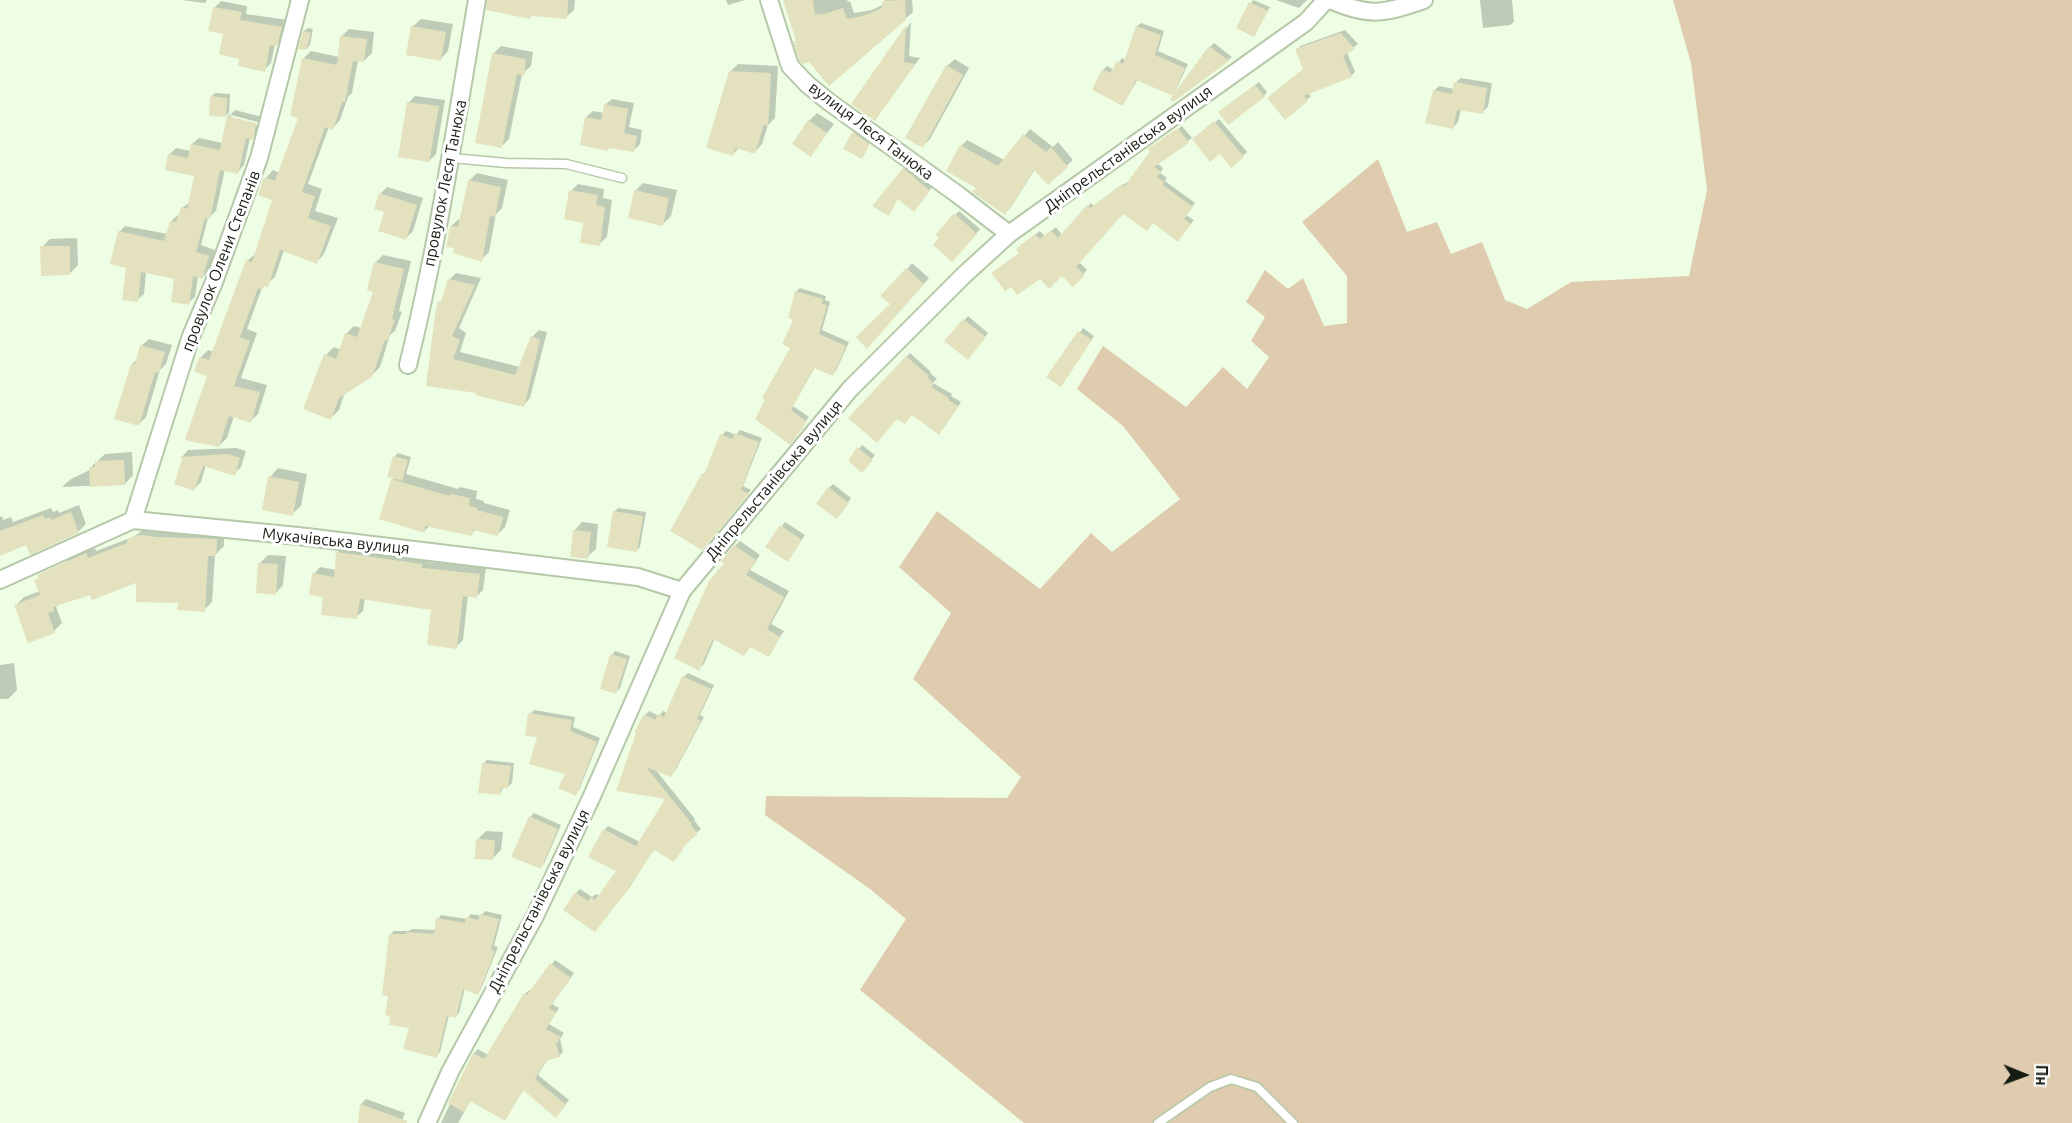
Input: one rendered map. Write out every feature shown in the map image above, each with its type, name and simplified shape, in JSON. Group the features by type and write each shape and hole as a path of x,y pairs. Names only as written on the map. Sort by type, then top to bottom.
{"street":[{"name":"провулок Олени Степанів","path":"134,520 191,336 214,282 259,158 300,0"},
{"name":"провулок Леся Танюка","path":"408,364 452,158 477,0"},
{"name":"вулиця Леся Танюка","path":"769,0 790,66 807,84 828,102 1009,234"},
{"name":"Дніпрельстанівська вулиця","path":"427,1123 450,1070 540,906 606,765 682,591 850,389 964,275 1009,234 1306,22 1328,0 1353,10 1386,12 1424,0"},
{"name":"Мукачівська вулиця","path":"0,580 134,520 298,536 638,578 682,591"}],"lane":[{"path":"452,158 566,165 622,178"},
{"path":"1158,1123 1210,1087 1231,1080 1257,1088 1293,1123"}],"shaded area":[{"path":"1673,0 2072,0 2072,1123 1024,1123 860,990 906,919 870,889 765,815 766,796 1007,798 1021,777 913,679 951,613 899,567 937,511 1040,589 1091,533 1112,552 1180,499 1123,426 1077,389 1103,346 1186,407 1223,367 1247,389 1269,357 1251,341 1265,317 1246,302 1265,270 1288,289 1303,278 1324,326 1347,323 1347,276 1302,222 1378,159 1407,232 1437,222 1451,254 1482,242 1505,300 1527,309 1571,282 1689,276 1707,190 1691,63"}],"building":[{"path":"487,0 568,0 567,19 531,16 530,19 486,10"},
{"path":"783,0 813,0 815,15 843,8 847,19 863,16 882,8 882,1 905,0 906,20 829,86 809,62 803,64 799,61 793,41 796,41"},
{"path":"1249,2 1268,11 1254,37 1236,28"},
{"path":"213,7 242,12 240,20 282,27 277,46 270,45 265,72 238,66 239,59 219,54 223,34 208,31"},
{"path":"906,25 904,62 915,64 875,121 851,104"},
{"path":"411,26 446,32 441,61 406,55"},
{"path":"1136,26 1161,35 1155,55 1185,68 1173,96 1136,80 1123,106 1092,90 1102,69 1110,73 1117,61 1123,64"},
{"path":"303,31 311,33 306,50 298,49"},
{"path":"1341,33 1355,49 1343,56 1352,77 1304,96 1308,101 1285,120 1267,98 1303,69 1295,49"},
{"path":"340,36 367,39 364,62 353,61 345,102 342,102 333,130 325,127 302,192 315,196 308,218 331,226 317,264 280,250 268,287 264,286 262,290 258,288 240,337 250,341 234,386 260,392 251,423 229,416 219,447 188,441 185,439 207,376 194,372 199,357 209,360 246,260 252,262 272,200 258,195 264,177 275,181 298,118 290,116 302,58 337,65"},
{"path":"1209,46 1229,61 1173,102 1170,99"},
{"path":"492,53 526,59 524,76 517,74 502,148 475,143"},
{"path":"946,65 963,75 923,148 905,138"},
{"path":"729,71 771,73 768,127 764,124 755,154 735,148 733,156 706,148"},
{"path":"1454,82 1487,88 1483,114 1457,110 1453,129 1425,123 1433,90 1452,94"},
{"path":"1255,85 1265,97 1228,125 1218,112"},
{"path":"210,96 227,98 226,117 209,116"},
{"path":"407,102 439,106 429,162 398,157"},
{"path":"604,104 628,109 624,133 637,136 634,152 608,148 608,151 580,145 585,117 601,120"},
{"path":"227,116 256,123 253,140 246,138 238,174 220,170 210,219 205,218 196,252 209,256 202,279 193,276 189,305 171,302 174,279 141,272 138,302 122,300 126,268 110,264 118,231 164,241 170,221 176,222 181,207 187,209 194,176 165,170 168,154 188,158 191,144 220,150"},
{"path":"808,120 827,133 811,157 792,144"},
{"path":"1214,121 1244,157 1231,168 1220,154 1210,162 1192,139"},
{"path":"1178,128 1189,143 1154,167 1161,172 1157,177 1164,182 1163,185 1193,207 1184,219 1191,224 1178,242 1153,223 1147,231 1123,214 1076,267 1085,275 1073,287 1062,276 1049,289 1040,279 1017,295 1011,287 1005,291 991,273 1019,253 1016,249 1035,234 1040,239 1051,230 1058,238 1087,205 1090,208 1122,184 1124,187 1150,151 1147,149"},
{"path":"852,132 870,144 862,159 843,149"},
{"path":"1023,134 1046,152 1051,147 1068,167 1048,185 1034,170 1005,215 972,192 976,188 946,171 960,145 998,166"},
{"path":"903,168 930,191 914,212 898,199 889,216 872,206"},
{"path":"468,180 501,187 495,217 490,216 482,262 453,253 454,248 446,247 450,226 458,227"},
{"path":"569,190 598,195 596,205 605,207 600,246 580,243 583,223 564,219"},
{"path":"634,190 669,198 663,226 628,218"},
{"path":"379,193 417,205 406,240 378,231 384,212 374,209"},
{"path":"954,213 977,234 952,262 933,245 939,238 935,235"},
{"path":"40,246 70,246 70,275 41,276"},
{"path":"374,262 404,269 392,319 395,320 372,377 339,398 331,420 303,409 324,354 336,359 345,333 357,337 373,292 367,290"},
{"path":"906,268 924,284 867,349 856,337 890,304 880,296"},
{"path":"448,279 475,285 452,336 460,340 453,359 515,375 531,336 540,340 524,407 475,395 476,393 426,386 435,315 438,301 441,302"},
{"path":"795,291 823,299 822,304 827,305 819,334 846,346 833,376 814,368 791,410 807,422 790,445 755,419 765,400 762,398 790,348 782,344 793,320 788,318"},
{"path":"963,319 986,337 968,360 944,341"},
{"path":"1078,331 1092,340 1061,387 1046,377"},
{"path":"140,345 165,352 159,373 155,372 139,426 114,419 131,364 135,364"},
{"path":"906,356 929,376 927,377 934,384 931,387 958,406 939,435 912,415 905,424 897,419 877,443 848,418"},
{"path":"735,433 759,442 741,490 749,494 702,550 670,531 702,473 704,475 720,434 732,439"},
{"path":"857,447 873,460 862,473 848,461"},
{"path":"228,454 240,458 235,476 203,466 194,491 174,484 182,459 180,457"},
{"path":"393,456 408,460 402,481 387,477"},
{"path":"124,460 125,485 90,487 89,467 95,467 95,461"},
{"path":"268,476 299,482 293,516 262,510"},
{"path":"391,479 450,496 451,494 470,498 469,506 503,517 498,536 473,530 472,536 425,526 425,533 379,519"},
{"path":"828,487 849,503 837,519 816,504"},
{"path":"613,511 643,516 637,552 607,547"},
{"path":"71,512 79,533 30,555 26,545 0,556 0,531 43,515 45,519 50,517 51,520"},
{"path":"780,525 802,540 788,562 765,547"},
{"path":"573,530 591,532 588,559 570,557"},
{"path":"138,535 217,539 216,556 208,556 205,612 177,610 178,603 136,602 136,583 92,600 90,595 53,607 54,611 48,613 55,633 28,643 14,605 40,595 34,580 39,578 37,575 86,553 88,558 127,543 127,540"},
{"path":"734,545 756,560 746,575 784,597 767,629 780,637 769,657 750,647 744,656 713,639 699,671 674,658 709,581 724,563 721,561"},
{"path":"336,552 422,564 422,568 480,574 477,598 463,596 457,649 427,645 431,610 360,599 357,619 321,615 323,597 309,595 312,573 334,577"},
{"path":"258,563 278,564 276,595 256,593"},
{"path":"610,654 627,659 616,694 600,689"},
{"path":"682,676 711,689 697,719 701,721 671,777 646,767 698,834 687,843 674,862 654,850 626,892 595,932 563,910 575,892 588,901 591,897 595,900 616,871 588,857 603,829 636,846 665,799 616,791 636,733 634,732 644,714 655,720 658,714 664,717"},
{"path":"528,713 572,720 570,731 597,742 576,796 558,788 565,774 529,764 537,737 525,736"},
{"path":"482,763 511,766 508,788 501,788 500,795 478,793"},
{"path":"529,816 558,829 541,869 511,857"},
{"path":"476,839 495,840 493,860 475,859"},
{"path":"480,914 499,919 491,949 495,951 478,995 463,989 456,1018 447,1016 437,1058 403,1049 409,1028 389,1025 390,1016 385,1015 388,996 382,995 389,934 406,934 406,932 434,934 436,918 465,923 466,917 478,920"},
{"path":"550,963 571,978 549,1008 556,1012 546,1029 561,1037 556,1044 560,1057 546,1061 535,1079 566,1105 556,1118 523,1090 505,1121 470,1101 464,1112 448,1103 473,1053 484,1059 524,993 527,995"},
{"path":"360,1104 407,1121 407,1123 358,1123"}]}
